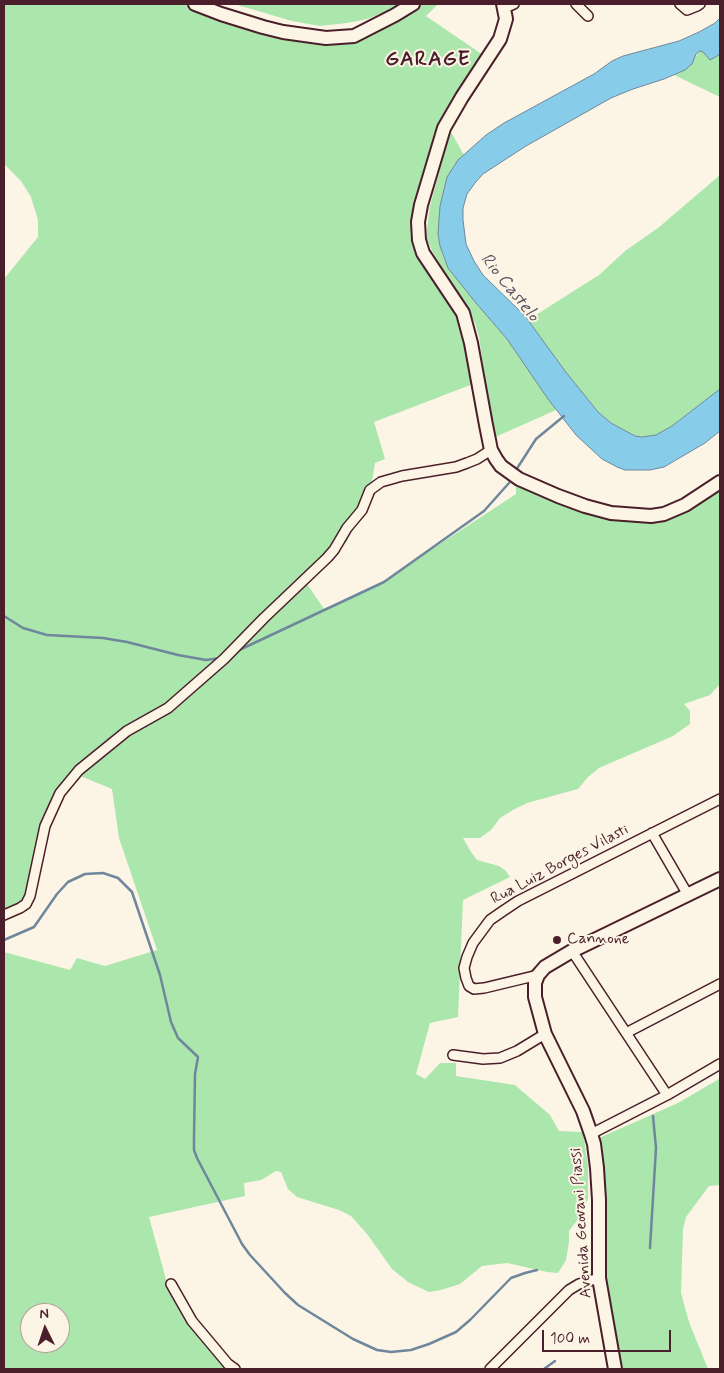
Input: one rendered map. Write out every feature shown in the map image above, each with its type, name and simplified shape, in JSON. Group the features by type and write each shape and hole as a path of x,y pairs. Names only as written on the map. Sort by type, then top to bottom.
{"main road":[{"path":"195,4 263,27 326,38 354,36 396,15 413,4"},
{"path":"507,5 506,19 500,39 444,128 421,205 418,222 422,253 463,313 471,343 491,450 501,466 519,479 558,496 611,513 651,516 664,514 685,505 720,482"},
{"path":"538,975 545,967 572,951 720,879"},
{"name":"Avenida Geovani Piassi","path":"538,975 534,983 534,997 546,1034 591,1134 598,1176 599,1278 615,1369"}],"street":[{"path":"576,4 588,16"},
{"path":"683,7 700,4"},
{"path":"4,915 26,904 30,896 45,826 60,793 79,770 127,731 168,708 224,659 334,550 347,528 362,510 370,490 382,482 402,476 456,467 476,459 491,450"},
{"name":"Rua Luiz Borges Vilasti","path":"538,975 474,989 469,986 464,968 473,943 490,920 518,901 720,799"},
{"path":"652,833 688,895"},
{"path":"572,951 668,1094"},
{"path":"626,1033 720,984"},
{"path":"453,1055 483,1059 500,1058 517,1051 546,1034"},
{"path":"591,1134 668,1094 720,1064"},
{"path":"490,1369 569,1290 579,1284 599,1278"},
{"path":"171,1284 192,1321 228,1364 235,1369"}],"green space":[{"path":"4,4 190,4 308,39 367,34 402,20 419,4 438,4 426,16 486,57 465,83 416,216 434,280 463,328 473,384 374,422 385,459 375,463 370,493 347,541 307,584 324,609 373,588 516,494 516,483 624,520 637,522 654,520 720,488 720,684 710,695 684,704 690,711 690,724 673,736 599,768 578,789 527,803 513,810 500,818 491,830 480,838 463,838 477,860 499,866 510,877 463,900 458,1017 430,1023 416,1074 425,1079 440,1063 456,1063 456,1076 515,1085 550,1115 559,1131 583,1132 588,1166 588,1199 579,1218 569,1231 566,1260 558,1273 507,1263 482,1266 460,1284 429,1292 408,1282 392,1269 367,1234 351,1216 339,1210 297,1197 288,1189 281,1172 276,1171 261,1180 244,1183 245,1196 149,1217 168,1287 236,1369 4,1369 4,952 70,970 77,958 105,966 157,950 119,838 112,789 78,775 51,811 31,900 4,911 4,279 38,237 38,220 31,197 21,181 4,164"},
{"path":"234,4 400,4 367,19 320,26 292,21"},
{"path":"700,51 710,60 720,54 720,97 674,75 685,70"},
{"path":"451,132 464,155 447,177 440,206 438,234 443,256 448,268 507,339 556,410 493,438 479,337 475,323 432,251 427,239 430,206"},
{"path":"720,175 720,389 672,426 656,435 649,437 635,436 611,423 598,412 528,320 599,275 625,251 658,228"},
{"path":"719,1079 720,1185 709,1186 686,1217 683,1229 681,1293 689,1322 708,1369 618,1369 604,1281 599,1138 678,1103"}],"water":[{"name":"Rio Castelo","path":"720,18 720,54 710,60 700,51 696,54 692,64 685,70 611,98 526,146 483,174 467,194 463,208 466,244 483,275 525,316 565,371 598,412 611,423 635,436 656,435 672,426 720,389 720,431 705,443 664,467 650,470 625,470 602,459 576,435 548,399 507,339 448,268 438,234 440,206 447,177 458,160 486,135 504,123 594,74 612,61 623,56 679,41 699,32"}],"waterway":[{"path":"516,470 536,439 564,416"},
{"path":"235,652 384,582 484,511 509,483"},
{"path":"4,616 23,628 47,635 103,638 206,660 220,658"},
{"path":"4,940 34,927 57,894 68,882 85,874 103,873 118,878 132,892 160,975 171,1022 178,1038 198,1057 195,1074 194,1137 194,1150 197,1158 242,1244 250,1255 298,1305 353,1339 377,1350 391,1352 411,1350 456,1332 511,1278 537,1270"},
{"path":"650,1248 656,1148 653,1116"},
{"path":"544,1369 555,1361"}],"place":[{"name":"Cannone","path":"557,940"}],"district":[{"name":"GARAGE","path":"428,61"}]}
